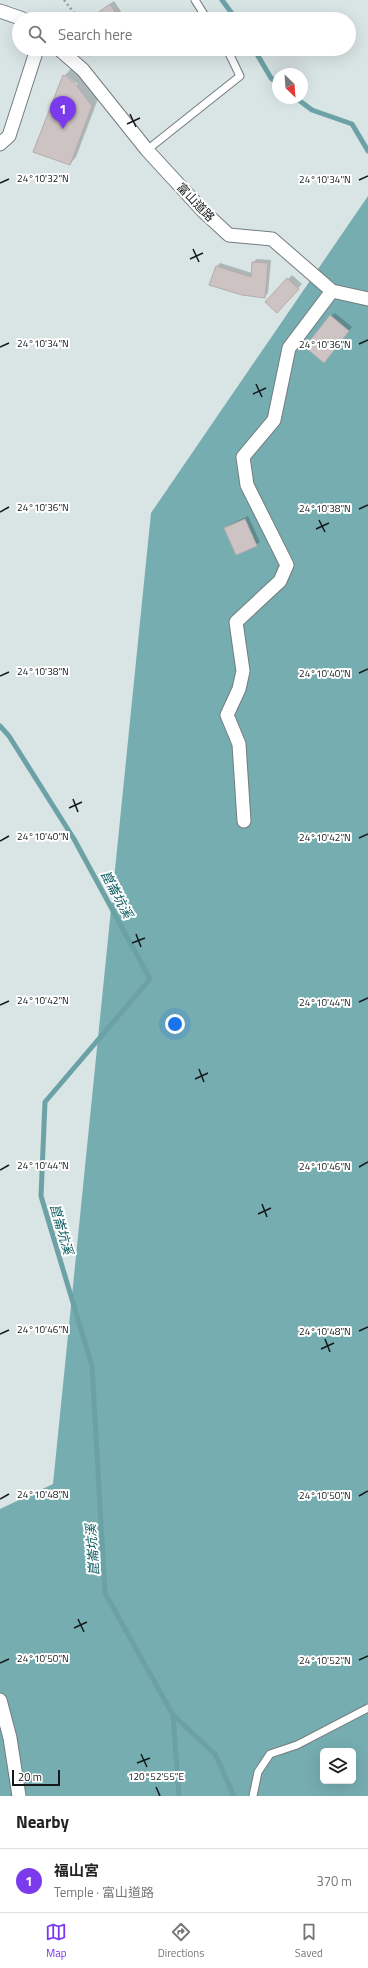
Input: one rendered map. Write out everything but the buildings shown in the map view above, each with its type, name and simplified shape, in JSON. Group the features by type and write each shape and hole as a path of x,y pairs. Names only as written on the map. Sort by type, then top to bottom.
{"street":[{"path":"0,11 12,15"},
{"path":"0,144 9,136 35,56"},
{"name":"富山道路","path":"67,56 83,70 147,150 203,211 229,235 272,239 332,291 368,299"},
{"path":"244,821 238,744 227,715 238,689 242,671 236,622 280,581 287,565 247,485 243,457 274,420 289,348 332,291"},
{"path":"0,1700 10,1738 19,1796"}],"lane":[{"path":"195,0 203,12"},
{"path":"147,150 240,76 230,56"},
{"path":"253,1796 258,1772 270,1754 298,1745 368,1708"}],"path":[{"path":"64,0 74,12"}],"shaded area":[{"path":"368,196 368,1796 0,1796 0,1509 53,1484 151,513"}],"waterway":[{"path":"222,0 231,12"},
{"path":"258,56 272,79"},
{"path":"304,104 312,110 352,124 368,151"},
{"name":"崑崙坑溪","path":"0,726 9,736 74,839 150,979 45,1102 41,1196 92,1366 105,1593 173,1715 179,1796"},
{"path":"173,1715 215,1754 234,1796"}],"place":[{"name":"福山宮","path":"63,129"}]}
